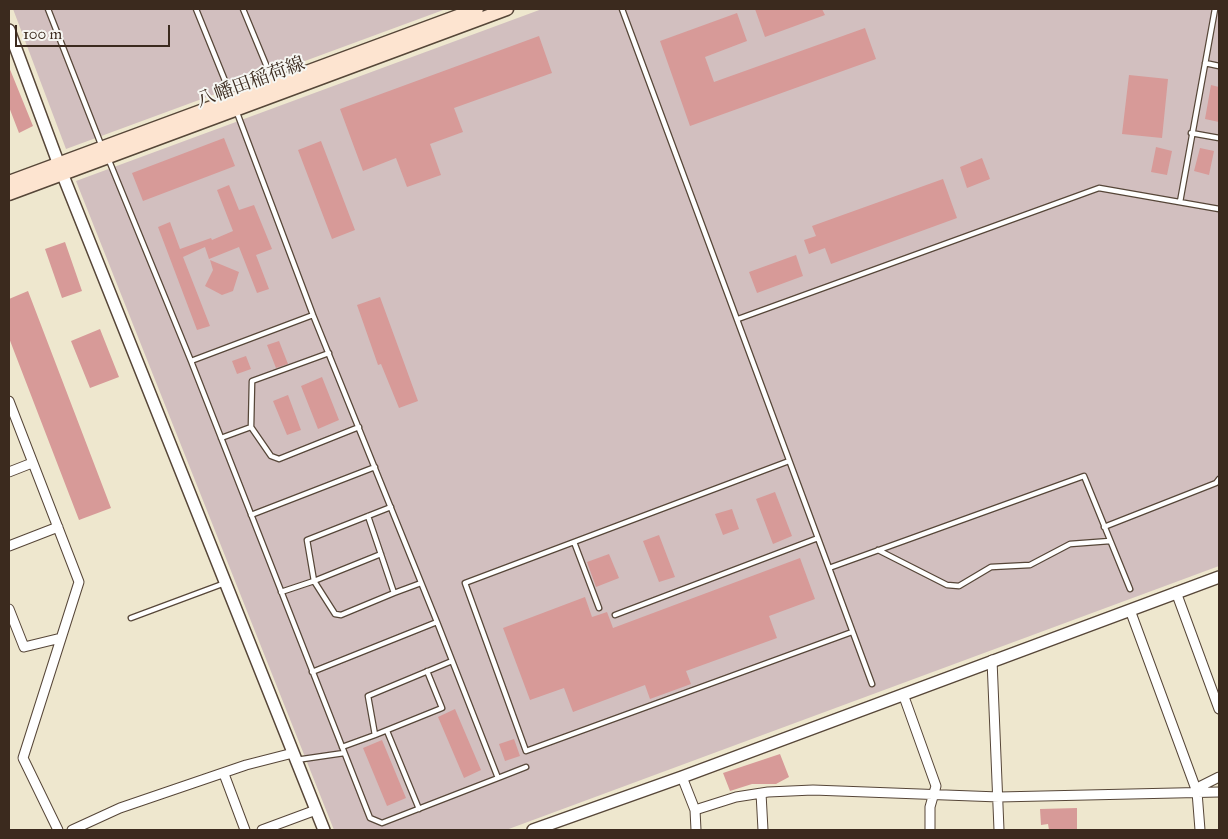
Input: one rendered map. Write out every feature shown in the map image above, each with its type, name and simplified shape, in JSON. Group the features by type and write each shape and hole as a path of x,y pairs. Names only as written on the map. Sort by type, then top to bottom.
{"main road":[{"name":"八幡田稲荷線","path":"234,104 274,84 477,9"},
{"name":"八幡田稲荷線","path":"9,182 61,168 234,104 507,9"},
{"name":"八幡田稲荷線","path":"9,194 61,168"}],"street":[{"path":"9,30 61,168 324,830"},
{"path":"9,401 11,412 79,582 23,758 58,830"},
{"path":"9,472 32,463"},
{"path":"9,546 58,527"},
{"path":"533,830 682,777 1219,577"},
{"path":"1176,592 1219,709"},
{"path":"9,609 24,647 61,638"},
{"path":"1130,610 1197,792 1200,830"},
{"path":"992,660 999,830"},
{"path":"903,694 936,786 933,793 930,830"},
{"path":"72,830 120,808 224,774 294,757"},
{"path":"224,774 245,830"},
{"path":"682,777 694,810 696,830"},
{"path":"1197,792 1201,786 1219,777"},
{"path":"694,810 736,797 761,793 813,790 933,793 999,797 1219,792"},
{"path":"761,793 763,830"},
{"path":"262,830 316,810"}],"lane":[{"path":"48,9 191,361 370,818 382,823 526,767"},
{"path":"196,9 234,104 313,315 498,778"},
{"path":"243,9 274,84"},
{"path":"622,9 872,684"},
{"path":"1180,202 1214,9"},
{"path":"1206,63 1219,66"},
{"path":"1191,133 1219,138"},
{"path":"738,320 1099,188 1219,209"},
{"path":"191,361 313,315"},
{"path":"329,353 252,381 251,426 271,456 279,460 359,427"},
{"path":"221,438 251,426"},
{"path":"789,462 464,583 526,751 852,632"},
{"path":"251,515 374,466"},
{"path":"829,568 1084,476 1130,589"},
{"path":"1104,527 1216,483 1219,479"},
{"path":"391,507 307,540 314,581 335,614 341,615 421,582"},
{"path":"368,516 394,593"},
{"path":"615,615 818,538"},
{"path":"878,550 946,585 959,586 992,567 1030,565 1070,544 1110,541"},
{"path":"574,542 598,608"},
{"path":"281,592 381,554"},
{"path":"131,618 226,583"},
{"path":"312,672 437,622"},
{"path":"374,735 368,696 452,661"},
{"path":"342,747 442,708 427,671"},
{"path":"387,731 419,809"},
{"path":"294,757 344,754"}],"shaded area":[{"path":"13,9 446,9 66,149"},
{"path":"542,9 1219,9 1219,566 506,830 334,830 76,181"}],"building":[{"path":"755,9 822,9 825,15 765,37"},
{"path":"737,13 747,41 705,57 714,82 865,28 876,59 690,126 660,41"},
{"path":"539,36 552,73 454,108 463,132 430,144 441,175 407,187 396,158 363,171 340,109"},
{"path":"9,67 33,126 19,133 9,107"},
{"path":"1129,75 1168,79 1162,138 1122,134"},
{"path":"1211,85 1219,87 1219,122 1205,119"},
{"path":"224,138 235,166 143,201 132,173"},
{"path":"321,141 355,230 332,239 298,150"},
{"path":"1156,147 1172,151 1167,175 1151,172"},
{"path":"1200,148 1214,151 1209,175 1194,171"},
{"path":"982,158 990,179 967,188 960,167"},
{"path":"943,179 957,218 831,264 825,248 809,254 804,240 816,236 812,226"},
{"path":"229,185 239,210 254,205 272,249 256,255 269,289 257,293 239,247 209,259 205,247 183,257 210,326 197,330 158,227 170,222 180,249 211,238 212,240 233,231 217,190"},
{"path":"65,242 82,291 62,298 45,249"},
{"path":"796,255 803,276 757,293 749,272"},
{"path":"210,260 239,272 233,291 222,295 205,286 213,270"},
{"path":"28,291 111,508 79,520 9,338 9,299"},
{"path":"380,297 418,401 399,408 381,364 378,365 357,305"},
{"path":"100,329 119,377 90,388 71,341"},
{"path":"279,341 288,364 276,368 267,345"},
{"path":"246,356 251,369 237,374 232,361"},
{"path":"322,377 339,420 318,429 301,386"},
{"path":"288,395 301,430 287,435 273,401"},
{"path":"775,492 792,536 773,544 756,499"},
{"path":"732,509 739,529 723,535 715,514"},
{"path":"659,535 675,577 659,582 643,541"},
{"path":"609,554 619,578 596,587 587,562"},
{"path":"800,558 815,599 769,616 777,638 686,671 691,684 650,699 645,685 573,712 564,688 530,700 503,628 585,597 592,617 607,612 613,628"},
{"path":"455,709 481,770 464,778 438,717"},
{"path":"514,739 520,756 505,761 499,744"},
{"path":"382,740 406,798 387,806 363,748"},
{"path":"780,754 789,777 776,784 752,784 730,791 723,773"},
{"path":"1077,808 1077,830 1049,830 1048,824 1041,825 1040,809"}]}
